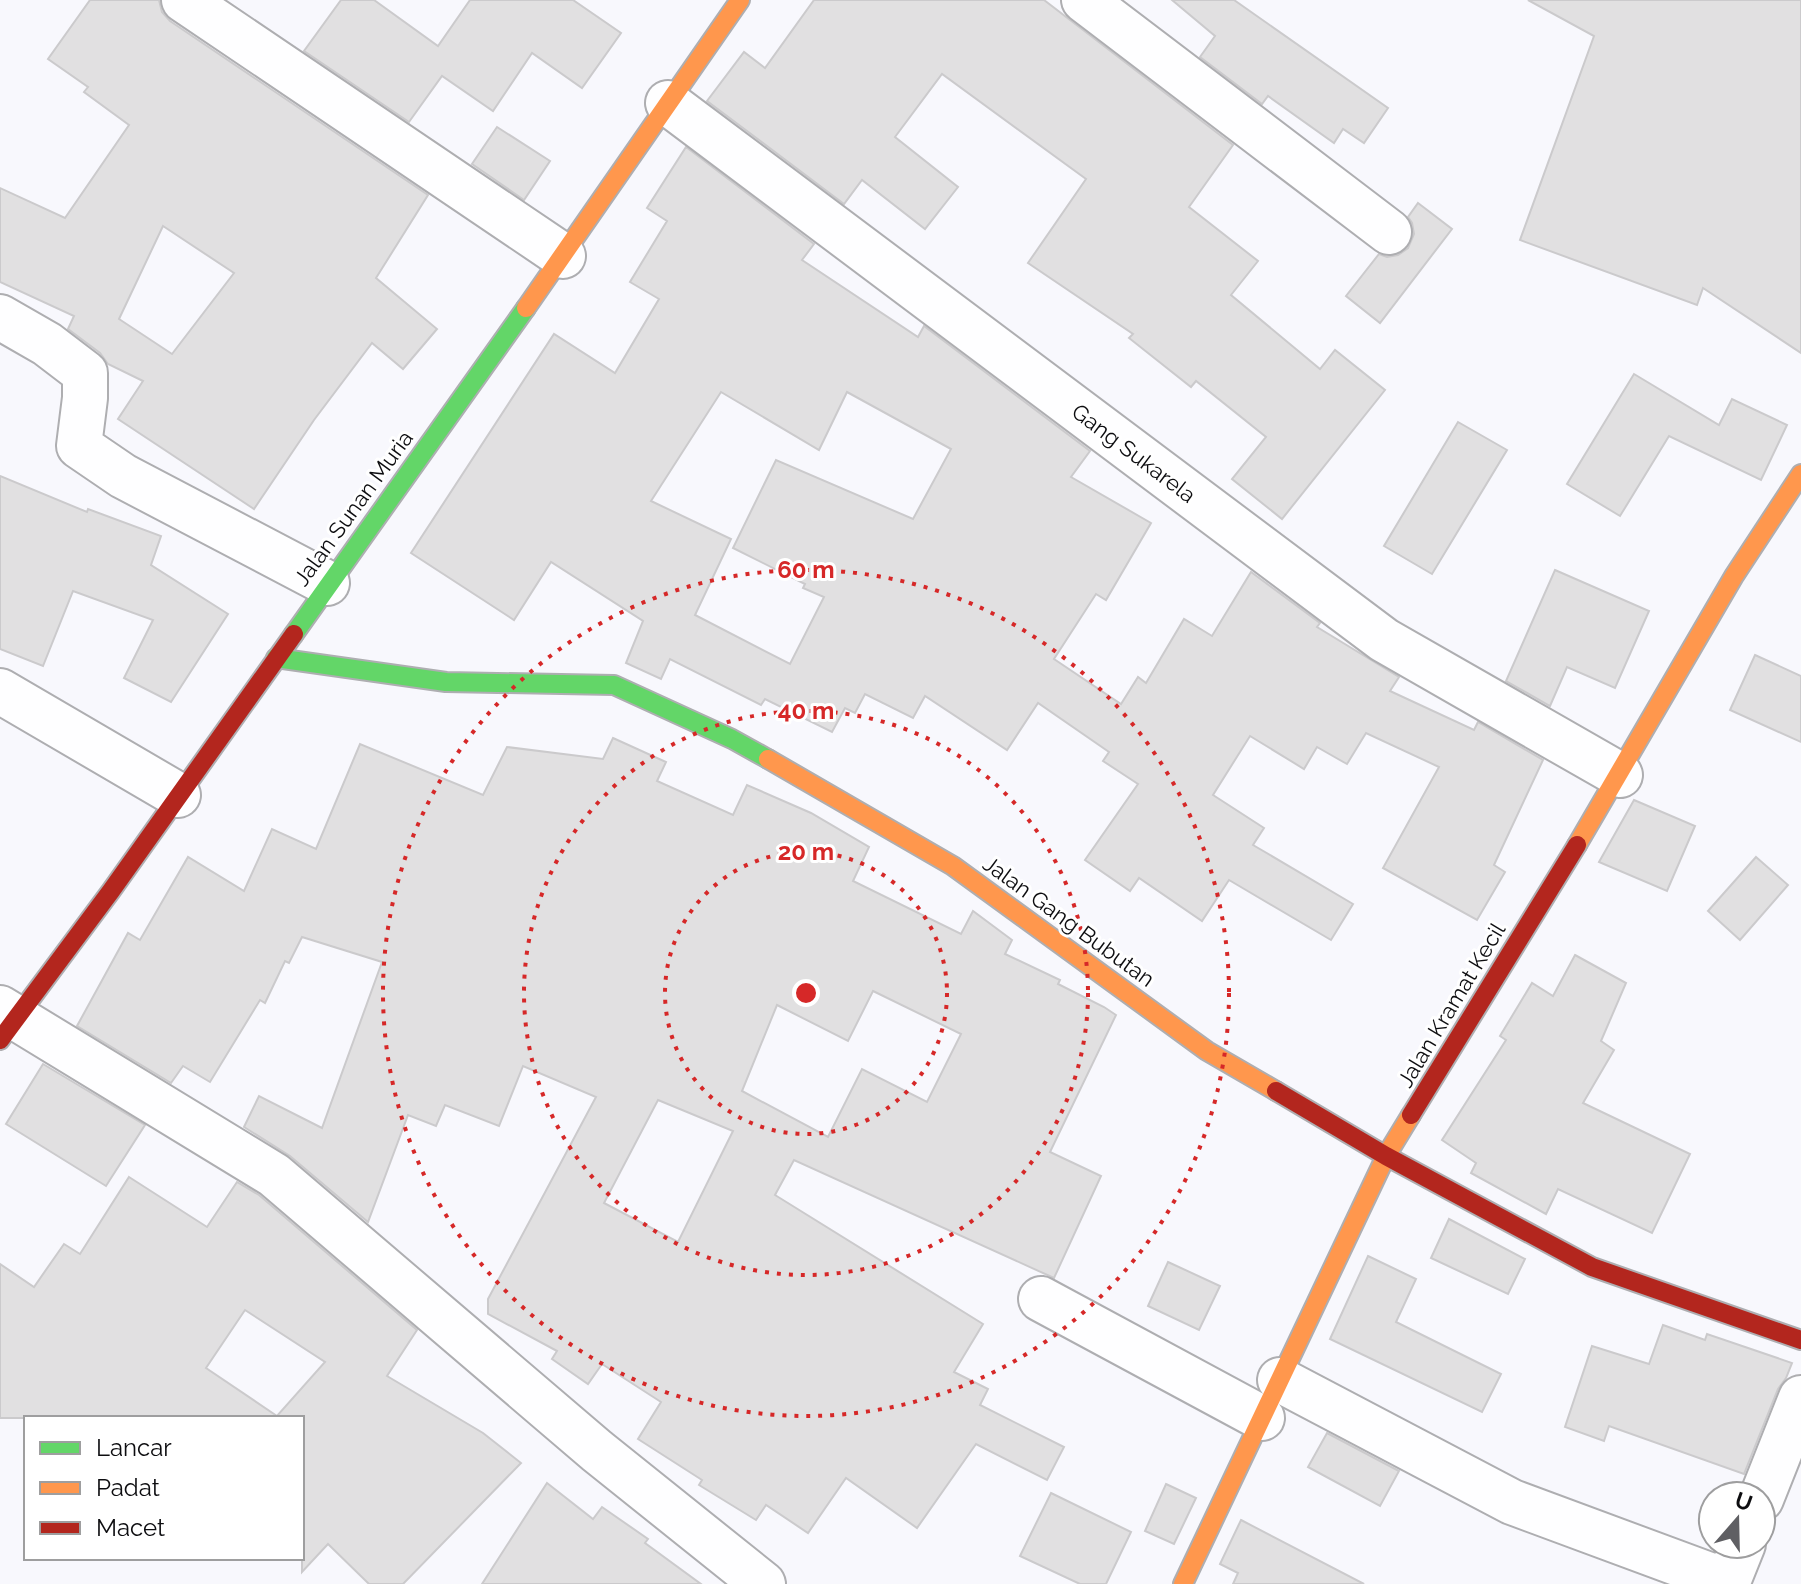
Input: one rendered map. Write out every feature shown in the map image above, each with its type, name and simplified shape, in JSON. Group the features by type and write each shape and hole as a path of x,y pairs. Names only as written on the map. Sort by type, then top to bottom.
{"street":[{"path":"184,0 563,256"},
{"name":"Jalan Sunan Muria","path":"5,1021 111,891 327,583 563,256 740,0"},
{"path":"1084,0 1389,232"},
{"name":"Gang Sukarela","path":"668,103 1384,640 1620,775"},
{"path":"0,317 47,344 85,373 79,446 123,476 327,583"},
{"name":"Jalan Kramat Kecil","path":"1183,1584 1386,1156 1620,775 1734,576 1801,474"},
{"name":"Jalan Gang Bubutan","path":"276,658 446,682 614,685 732,739 953,866 1207,1051 1386,1156 1592,1267 1801,1340"},
{"path":"0,691 178,795"},
{"path":"5,1021 274,1175 597,1451 763,1584"},
{"path":"1041,1299 1512,1502 1733,1570"},
{"path":"1769,1480 1800,1405"}],"building":[{"path":"90,0 159,0 162,12 170,21 428,195 376,278 437,329 403,369 372,343 314,420 254,509 118,419 143,381 108,364 100,353 68,329 74,316 0,282 0,188 65,218 129,125 84,92 88,87 48,59","holes":["163,226 234,273 172,354 119,319"]},
{"path":"341,0 374,0 438,46 470,0 573,0 621,33 582,88 532,53 493,111 442,76 409,122 304,51"},
{"path":"814,0 1044,0 1233,145 1189,207 1258,261 1231,295 1320,369 1335,350 1385,390 1282,519 1232,479 1266,437 1196,381 1191,387 1129,338 1133,334 1028,263 1086,179 942,74 895,137 958,187 925,229 862,180 844,204 707,101 744,52 765,68"},
{"path":"1172,0 1234,0 1388,108 1364,143 1343,129 1334,143 1268,96 1262,104 1200,57 1215,36"},
{"path":"1528,0 1801,0 1801,353 1703,288 1697,305 1520,240 1594,36"},
{"path":"497,127 550,161 524,200 472,164"},
{"path":"686,147 814,244 802,260 918,337 924,326 1090,451 1071,477 1151,523 1106,600 1096,594 1054,659 1121,704 1138,677 1146,683 1184,619 1212,636 1251,572 1320,623 1317,627 1399,677 1390,691 1474,730 1478,722 1543,760 1494,865 1505,872 1477,920 1383,868 1439,767 1366,733 1347,764 1317,747 1304,769 1250,736 1213,795 1264,828 1253,845 1353,904 1331,940 1229,880 1202,921 1139,878 1130,891 1085,860 1138,784 1103,761 1109,752 1038,703 1007,750 925,696 913,718 865,694 855,713 845,708 832,732 765,699 761,705 670,659 661,679 626,663 643,621 551,562 514,620 411,553 554,334 615,373 659,299 630,282 667,221 647,208","holes":["721,392 819,450 847,392 951,449 913,519 776,460 733,548 805,584 803,588 824,597 790,664 695,615 731,539 651,501"]},
{"path":"1418,203 1452,229 1380,323 1346,296 1379,254 1387,257 1398,255 1408,248 1414,234 1408,217"},
{"path":"1634,374 1719,425 1732,399 1787,425 1761,480 1669,436 1620,516 1567,484"},
{"path":"1458,422 1507,450 1432,574 1384,546"},
{"path":"0,476 87,512 88,509 161,536 151,565 228,614 171,702 124,678 153,620 73,591 43,666 0,649"},
{"path":"1555,570 1649,611 1615,688 1567,667 1550,706 1506,681"},
{"path":"1755,655 1801,676 1801,742 1730,710"},
{"path":"613,738 666,762 657,781 733,815 747,785 811,813 869,847 853,881 961,934 973,911 1012,940 1005,954 1060,980 1058,984 1116,1015 1050,1152 1101,1176 1054,1278 794,1160 775,1195 983,1324 954,1372 988,1389 980,1405 1064,1447 1047,1480 976,1444 917,1528 846,1478 808,1533 766,1505 756,1520 699,1485 702,1480 638,1439 661,1402 602,1364 588,1384 552,1359 557,1351 488,1314 488,1299 596,1097 523,1066 499,1126 445,1105 436,1126 408,1115 368,1222 290,1156 244,1127 259,1096 322,1128 382,962 302,937 289,963 285,961 265,1003 260,1000 210,1082 183,1066 171,1083 77,1026 128,933 140,940 188,857 244,891 272,829 316,849 360,744 483,795 507,747 603,759","holes":["873,991 961,1034 927,1102 862,1069 828,1137 742,1091 777,1005 848,1041","658,1100 733,1131 678,1242 604,1203"]},
{"path":"1634,800 1695,826 1667,891 1599,862"},
{"path":"1756,857 1788,885 1740,940 1708,911"},
{"path":"1575,955 1626,983 1601,1041 1614,1050 1583,1103 1690,1154 1652,1233 1558,1189 1546,1214 1471,1173 1476,1163 1442,1140 1506,1040 1500,1036 1532,983 1553,996"},
{"path":"43,1064 145,1125 106,1186 6,1124"},
{"path":"129,1177 207,1227 237,1182 259,1195 417,1330 387,1376 483,1433 521,1463 403,1584 369,1584 328,1544 302,1572 304,1416 0,1418 0,1264 34,1287 64,1244 80,1254","holes":["245,1310 325,1362 277,1416 206,1368"]},
{"path":"1449,1219 1525,1259 1508,1294 1431,1258"},
{"path":"1368,1256 1416,1279 1396,1322 1501,1374 1482,1412 1330,1339"},
{"path":"1168,1262 1220,1286 1199,1330 1148,1306"},
{"path":"1663,1325 1705,1340 1707,1334 1792,1363 1778,1389 1744,1474 1609,1426 1604,1441 1565,1427 1592,1346 1649,1364"},
{"path":"1327,1433 1399,1471 1380,1506 1308,1467"},
{"path":"547,1483 593,1519 602,1507 648,1539 645,1543 701,1584 482,1584"},
{"path":"1166,1484 1196,1498 1174,1544 1145,1531"},
{"path":"1051,1493 1131,1532 1106,1584 1080,1584 1020,1556"},
{"path":"1241,1520 1364,1584 1233,1584 1238,1573 1220,1564"}],"traffic: fast":[{"path":"294,634 526,308"},
{"path":"276,658 446,682 614,685 732,739 768,759"}],"traffic: slow":[{"path":"526,308 740,0"},
{"path":"1577,845 1734,576 1801,474"},
{"path":"768,759 953,866 1207,1051 1276,1091"},
{"path":"1183,1584 1386,1156 1411,1115"}],"traffic: jam":[{"path":"0,1040 111,891 294,634"},
{"path":"1411,1115 1577,845"},
{"path":"1276,1091 1386,1156 1592,1267 1801,1340"}]}
